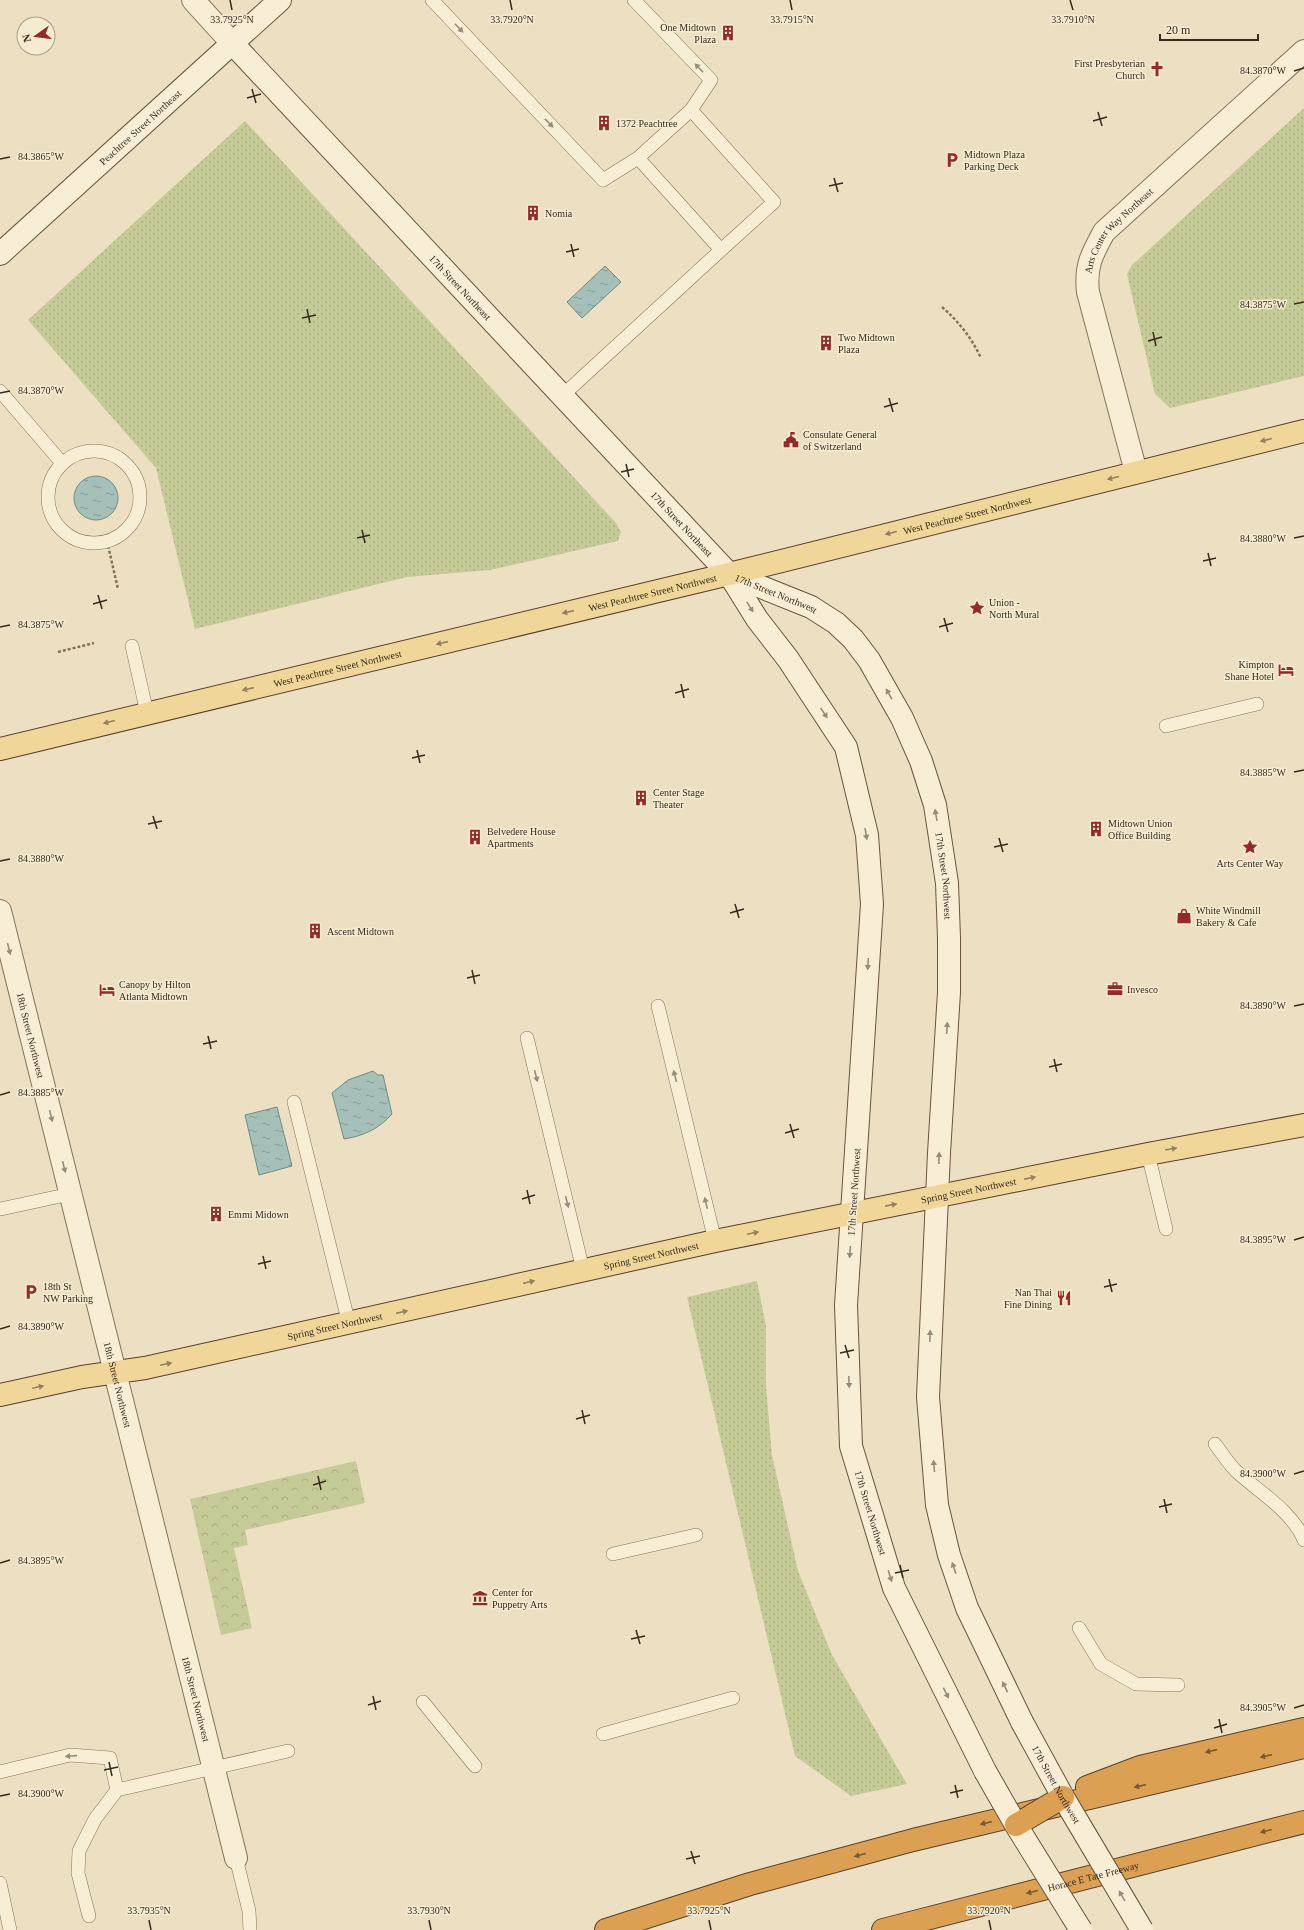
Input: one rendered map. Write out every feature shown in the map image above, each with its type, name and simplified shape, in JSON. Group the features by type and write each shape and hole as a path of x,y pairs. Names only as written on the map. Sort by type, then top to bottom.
{"highway":[{"path":"1016,1825 1063,1797 1099,1782 1140,1768 1304,1729"},
{"path":"606,1930 750,1884 913,1840 1304,1747"},
{"name":"Horace E Tate Freeway","path":"883,1930 1304,1822"}],"main road":[{"name":"17th Street Northeast","path":"193,0 729,574"},
{"name":"Peachtree Street Northeast","path":"0,254 234,44 280,0"},
{"name":"Arts Center Way Northeast","path":"1136,472 1088,292 1086,275 1090,259 1104,232 1304,51"},
{"name":"West Peachtree Street Northwest","path":"0,748 729,574 1304,431"},
{"name":"17th Street Northwest","path":"729,574 812,607 836,623 853,640 869,660 902,718 929,785 935,805 947,883 949,938 949,992 937,1196 928,1397 937,1505 949,1556 967,1608 1022,1722 1063,1797 1142,1930"},
{"name":"17th Street Northwest","path":"729,574 757,619 788,659 846,747 867,835 872,904 846,1305 851,1446 894,1588 974,1750 1016,1825 1081,1930"},
{"name":"18th Street Northwest","path":"0,911 236,1858"},
{"name":"Spring Street Northwest","path":"0,1395 82,1377 145,1368 349,1324 715,1241 1148,1154 1304,1125"}],"lane":[{"path":"432,0 603,180 638,158 691,110 711,80 634,0"},
{"path":"562,396 774,202 691,110"},
{"path":"638,158 721,250"},
{"path":"0,391 62,463"},
{"path":"89,451 104,452 118,458 129,468 137,482 139,497 137,512 130,525 118,536 107,541 89,542 74,538 62,530 53,518 49,504 48,489 53,475 62,463 74,455 89,451"},
{"path":"132,646 147,713"},
{"path":"1166,726 1257,704"},
{"path":"658,1006 715,1241"},
{"path":"527,1038 583,1270"},
{"path":"294,1102 349,1324"},
{"path":"1148,1154 1166,1229"},
{"path":"1,1209 70,1194"},
{"path":"1215,1444 1235,1470 1276,1505 1300,1529 1304,1540"},
{"path":"613,1554 696,1535"},
{"path":"1079,1628 1101,1664 1136,1684 1178,1685"},
{"path":"603,1734 733,1698"},
{"path":"424,1702 475,1766"},
{"path":"88,1916 78,1873 79,1851 95,1820 117,1790 288,1751"},
{"path":"0,1772 70,1755 110,1758 117,1790"},
{"path":"236,1858 249,1911 250,1930"},
{"path":"0,1884 10,1930"}],"path":[{"path":"942,307 959,323 972,339 981,358"},
{"path":"107,541 118,589"},
{"path":"58,652 94,643"}],"green space":[{"path":"1304,108 1304,376 1170,408 1155,394 1127,274 1132,265"},
{"path":"245,121 616,523 621,532 618,541 490,570 407,577 195,629 156,468 28,320"},
{"path":"757,1281 766,1326 766,1386 772,1455 798,1571 832,1655 907,1784 851,1796 795,1756 687,1297"},
{"path":"356,1461 365,1503 245,1530 248,1545 234,1548 252,1628 221,1635 190,1499"}],"water":[{"path":"605,266 621,282 582,318 567,302"},
{"path":"96,476 108,480 114,486 118,498 114,510 108,516 96,520 84,516 78,510 74,498 78,486 84,480"},
{"path":"373,1071 378,1075 383,1075 392,1114 376,1128 358,1136 344,1139 332,1093 348,1080"},
{"path":"277,1107 292,1166 259,1175 245,1115"}],"place":[{"name":"One Midtown Plaza","path":"728,33"},
{"name":"First Presbyterian Church","path":"1157,69"},
{"name":"1372 Peachtree","path":"604,123"},
{"name":"Midtown Plaza Parking Deck","path":"952,160"},
{"name":"Nomia","path":"533,213"},
{"name":"Two Midtown Plaza","path":"826,343"},
{"name":"Consulate General of Switzerland","path":"791,440"},
{"name":"Union - North Mural","path":"977,608"},
{"name":"Kimpton Shane Hotel","path":"1286,670"},
{"name":"Center Stage Theater","path":"641,798"},
{"name":"Midtown Union Office Building","path":"1096,829"},
{"name":"Belvedere House Apartments","path":"475,837"},
{"name":"Arts Center Way","path":"1250,847"},
{"name":"White Windmill Bakery & Cafe","path":"1184,916"},
{"name":"Ascent Midtown","path":"315,931"},
{"name":"Invesco","path":"1115,989"},
{"name":"Canopy by Hilton Atlanta Midtown","path":"107,990"},
{"name":"Emmi Midown","path":"216,1214"},
{"name":"18th St NW Parking","path":"31,1292"},
{"name":"Nan Thai Fine Dining","path":"1064,1298"},
{"name":"Center for Puppetry Arts","path":"480,1598"}]}
